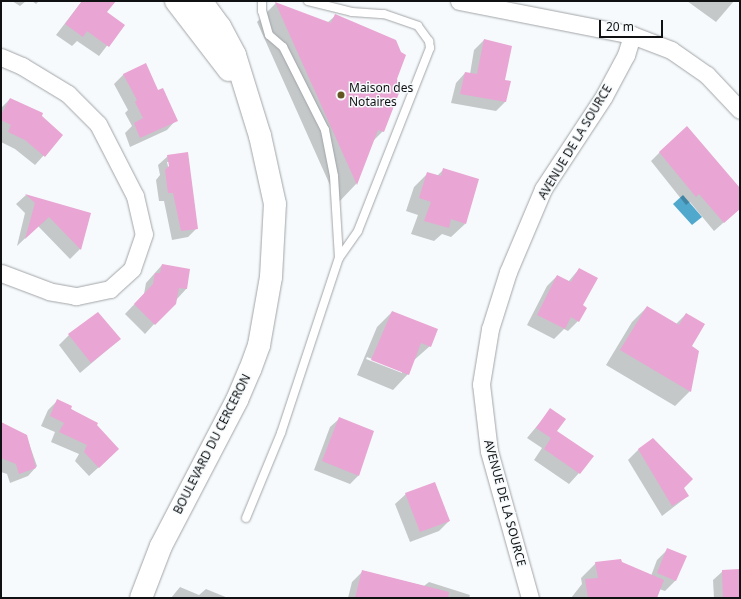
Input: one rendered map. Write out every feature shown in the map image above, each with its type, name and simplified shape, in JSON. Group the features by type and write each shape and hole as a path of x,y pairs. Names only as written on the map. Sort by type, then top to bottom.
{"main road":[{"name":"BOULEVARD DU CERCERON","path":"176,1 208,39 248,97"},
{"name":"BOULEVARD DU CERCERON","path":"141,598 161,546 237,400 250,370 262,330 271,277 275,204 260,136 235,55 220,27 201,1"}],"street":[{"path":"460,1 632,35 671,50 707,75 740,110"},
{"name":"AVENUE DE LA SOURCE","path":"530,598 489,451 481,384 490,329 508,272 543,189 604,96 626,55 632,35"},
{"path":"1,57 22,66 68,94 98,124 135,196 144,234 132,269 110,289 76,296 49,292 1,273"}],"lane":[{"path":"262,1 262,11 269,35 283,47 325,130 334,176 339,258"},
{"path":"246,518 281,433 339,258 358,231 430,48 429,40 418,26 384,14 352,12 308,1"}],"water":[{"path":"683,195 702,217 692,225 673,204"}],"building":[{"path":"82,1 116,1 107,12 125,25 109,47 87,31 83,37 65,24"},
{"name":"Maison des Notaires","path":"275,2 331,23 335,14 396,40 401,52 406,55 397,79 401,88 384,132 378,130 357,185"},
{"path":"484,39 512,46 505,80 511,81 506,102 460,94 465,72 477,74"},
{"path":"146,63 158,90 163,88 178,121 140,138 134,123 143,118 135,102 137,100 123,74"},
{"path":"10,98 43,113 42,116 63,135 45,157 25,140 8,132 11,125 1,120 1,115"},
{"path":"687,126 740,188 740,209 724,223 699,194 696,197 659,152"},
{"path":"188,152 198,229 181,231 173,193 168,193 165,170 169,166 167,155"},
{"path":"443,168 479,179 466,224 451,219 449,228 424,221 431,202 419,198 427,172 441,176"},
{"path":"25,194 91,213 81,250 49,217 25,239 35,203"},
{"path":"162,264 190,269 187,289 179,288 176,304 155,325 134,304 153,284 155,273 160,273"},
{"path":"579,268 598,278 583,305 587,308 579,322 571,317 565,329 537,315 557,275 571,282"},
{"path":"647,306 679,325 686,313 705,324 692,346 699,351 691,392 620,350"},
{"path":"392,311 438,329 431,347 421,343 409,375 371,360"},
{"path":"98,312 121,339 91,363 68,334"},
{"path":"57,399 72,406 71,409 98,423 97,425 119,449 99,468 84,452 87,445 59,432 64,423 50,416"},
{"path":"550,408 566,419 557,431 594,456 580,474 544,449 551,438 536,428"},
{"path":"339,417 374,431 359,476 322,461"},
{"path":"1,422 27,435 36,468 19,474 16,464 1,458"},
{"path":"653,438 693,479 684,488 689,496 672,506 638,449"},
{"path":"435,482 450,521 420,532 405,493"},
{"path":"667,548 687,556 676,581 657,573"},
{"path":"621,559 622,562 664,580 657,598 588,598 585,579 598,578 595,562"},
{"path":"740,569 740,598 723,598 722,570"},
{"path":"362,570 449,592 448,598 355,598"}],"place":[{"name":"Maison des Notaires","path":"341,95"}]}
